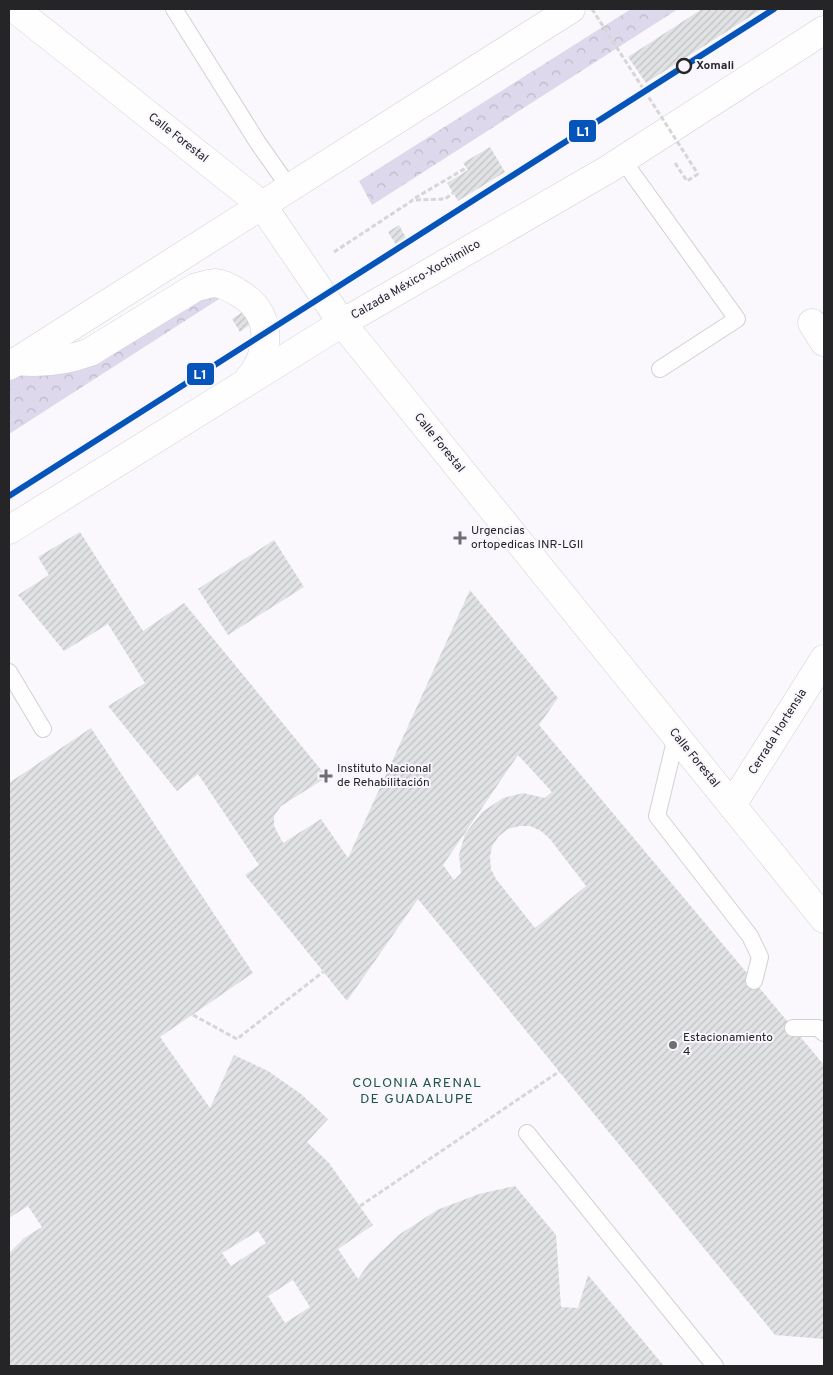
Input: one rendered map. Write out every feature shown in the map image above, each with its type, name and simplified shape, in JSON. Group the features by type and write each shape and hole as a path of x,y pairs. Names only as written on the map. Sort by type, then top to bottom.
{"main road":[{"name":"Calle Forestal","path":"15,9 262,205 342,323 824,919"},
{"path":"13,364 571,9"},
{"name":"Calzada México-Xochimilco","path":"9,530 342,323 622,159 824,30"},
{"path":"13,364 56,361 74,358 90,352 196,288 215,283 230,288 253,302 260,312 266,331 263,357 256,370 246,382"},
{"name":"Cerrada Hortensia","path":"732,805 824,659"}],"lane":[{"path":"174,9 258,142 289,187"},
{"path":"622,159 736,319 660,369"},
{"path":"9,672 43,729"},
{"path":"676,737 658,816 750,936 760,957 754,981"},
{"path":"793,1028 818,1028 824,1033"},
{"path":"527,1133 715,1366"}],"path":[{"path":"592,9 698,174 687,181"},
{"path":"306,270 413,200 466,168"},
{"path":"413,200 445,199 453,193"},
{"path":"192,1015 237,1039 323,972"},
{"path":"360,1206 560,1072"}],"green space":[{"path":"631,9 678,9 372,205 359,181"},
{"path":"229,293 9,434 9,375 200,297"}],"building":[{"path":"702,9 762,9 646,83 628,57"},
{"path":"490,147 505,172 458,201 447,183 468,170 463,163"},
{"path":"399,225 406,238 396,245 388,232"},
{"path":"247,309 255,321 240,332 232,319"},
{"path":"80,532 143,631 184,603 327,777 281,806 274,816 274,826 283,843 321,819 348,858 470,590 558,698 539,725 824,1065 824,1339 775,1335 418,899 347,1001 245,875 259,865 198,774 177,791 108,706 145,683 108,624 64,651 18,595 49,575 38,557","holes":["518,755 552,792 545,798 523,793 503,798 482,812 465,834 459,855 461,873 454,880 443,865","530,826 541,831 550,839 586,886 535,928 496,879 491,869 490,857 492,846 499,836 508,829"]},
{"path":"274,540 304,587 228,635 198,589"},
{"path":"91,728 253,973 160,1037 210,1108 234,1055 268,1071 301,1094 328,1119 307,1142 329,1163 373,1225 338,1249 358,1279 369,1263 400,1234 437,1210 479,1194 515,1186 556,1235 561,1307 578,1308 588,1275 664,1366 433,1366 429,1363 427,1366 9,1366 9,1253 24,1238 42,1227 28,1206 9,1218 9,783","holes":["258,1231 266,1243 231,1266 222,1253","293,1280 310,1307 285,1323 268,1296"]}],"transit line":[{"name":"L1","path":"9,496 774,9"}],"place":[{"name":"Xomali","path":"684,66"},
{"name":"Urgencias ortopedicas INR-LGII","path":"460,538"},
{"name":"Instituto Nacional de Rehabilitación","path":"326,776"},
{"name":"Estacionamiento 4","path":"673,1045"}],"district":[{"name":"COLONIA ARENAL DE GUADALUPE","path":"417,1092"}]}
